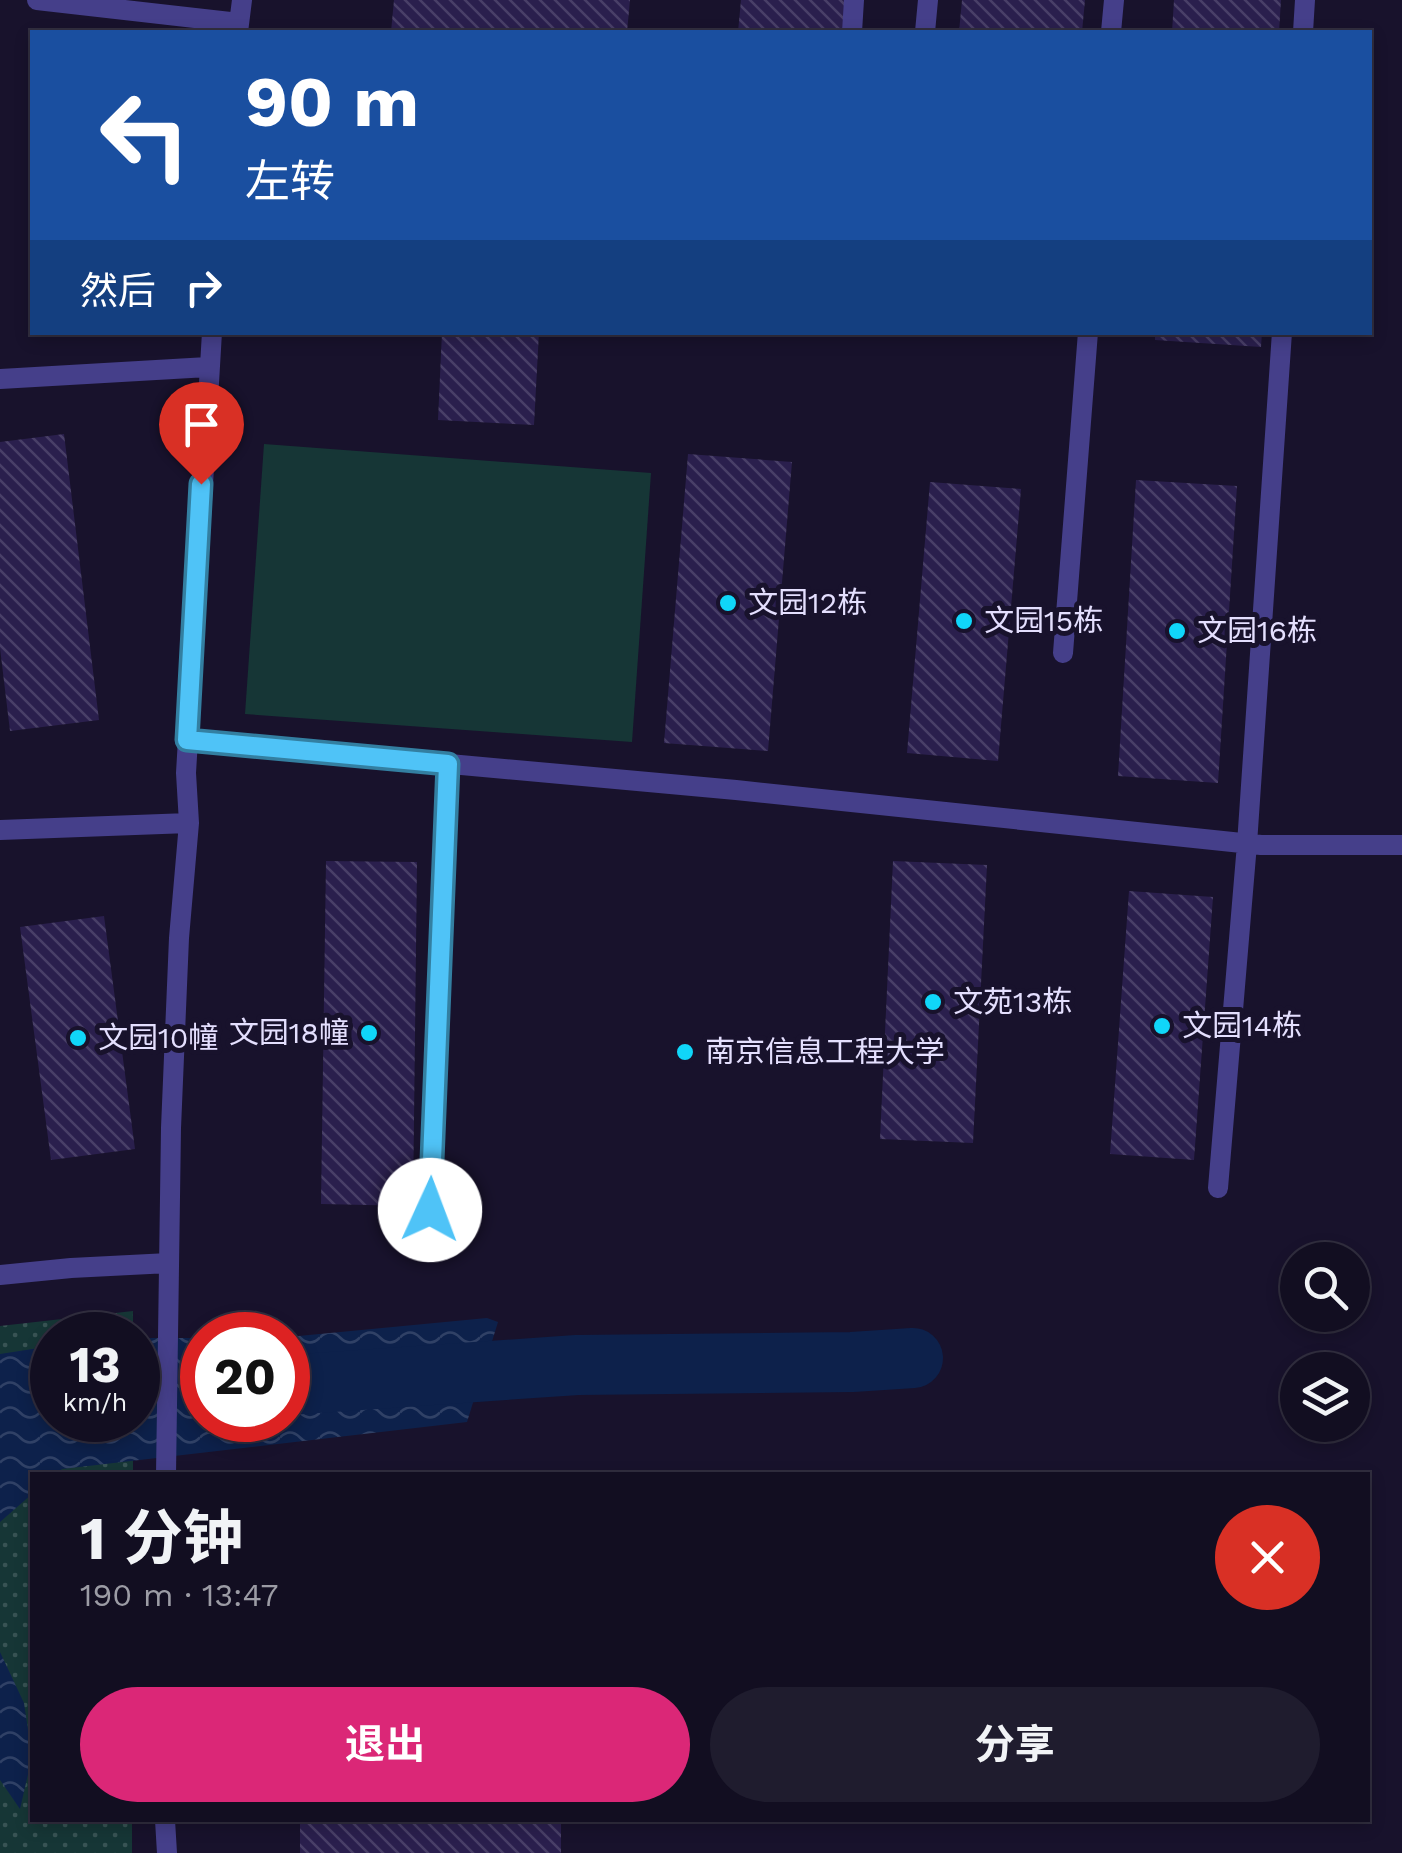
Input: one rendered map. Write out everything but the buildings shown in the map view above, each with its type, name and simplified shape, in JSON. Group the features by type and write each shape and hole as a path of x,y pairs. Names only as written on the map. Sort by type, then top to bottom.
{"lane":[{"path":"37,0 239,28 242,0"},
{"path":"852,30 854,0"},
{"path":"925,30 928,0"},
{"path":"1111,30 1114,0"},
{"path":"1303,30 1305,0"},
{"path":"166,1472 168,1263 179,938 189,822 187,740 212,335"},
{"path":"1063,653 1088,335"},
{"path":"1218,1188 1247,844 1282,335"},
{"path":"0,379 208,367"},
{"path":"187,740 736,790 1247,844 1402,845"},
{"path":"430,1210 448,764"},
{"path":"0,830 189,822"},
{"path":"0,1276 168,1263"},
{"path":"166,1822 167,1853"}],"green space":[{"path":"264,444 651,473 632,742 245,714"},
{"path":"30,1323 30,1442 133,1442 133,1472 30,1472 30,1822 132,1822 132,1853 0,1853 0,1326"}],"water":[{"path":"487,1318 498,1322 467,1422 310,1440 310,1335"},
{"path":"160,1338 180,1338 180,1442 295,1442 58,1472 30,1472 30,1496 0,1522 0,1354 30,1349 30,1442 160,1442"},
{"path":"0,1652 24,1703 30,1744 30,1766 20,1809 0,1780"}],"waterway":[{"path":"310,1383 577,1365 913,1358"}],"place":[{"name":"文园12栋","path":"728,603"},
{"name":"文园15栋","path":"964,621"},
{"name":"文园16栋","path":"1177,631"},
{"name":"文苑13栋","path":"933,1002"},
{"name":"文园14栋","path":"1162,1026"},
{"name":"文园18幢","path":"369,1033"},
{"name":"文园10幢","path":"78,1038"},
{"name":"南京信息工程大学","path":"685,1052"}],"route":[{"path":"201,484 187,740 448,764 430,1210"}]}
